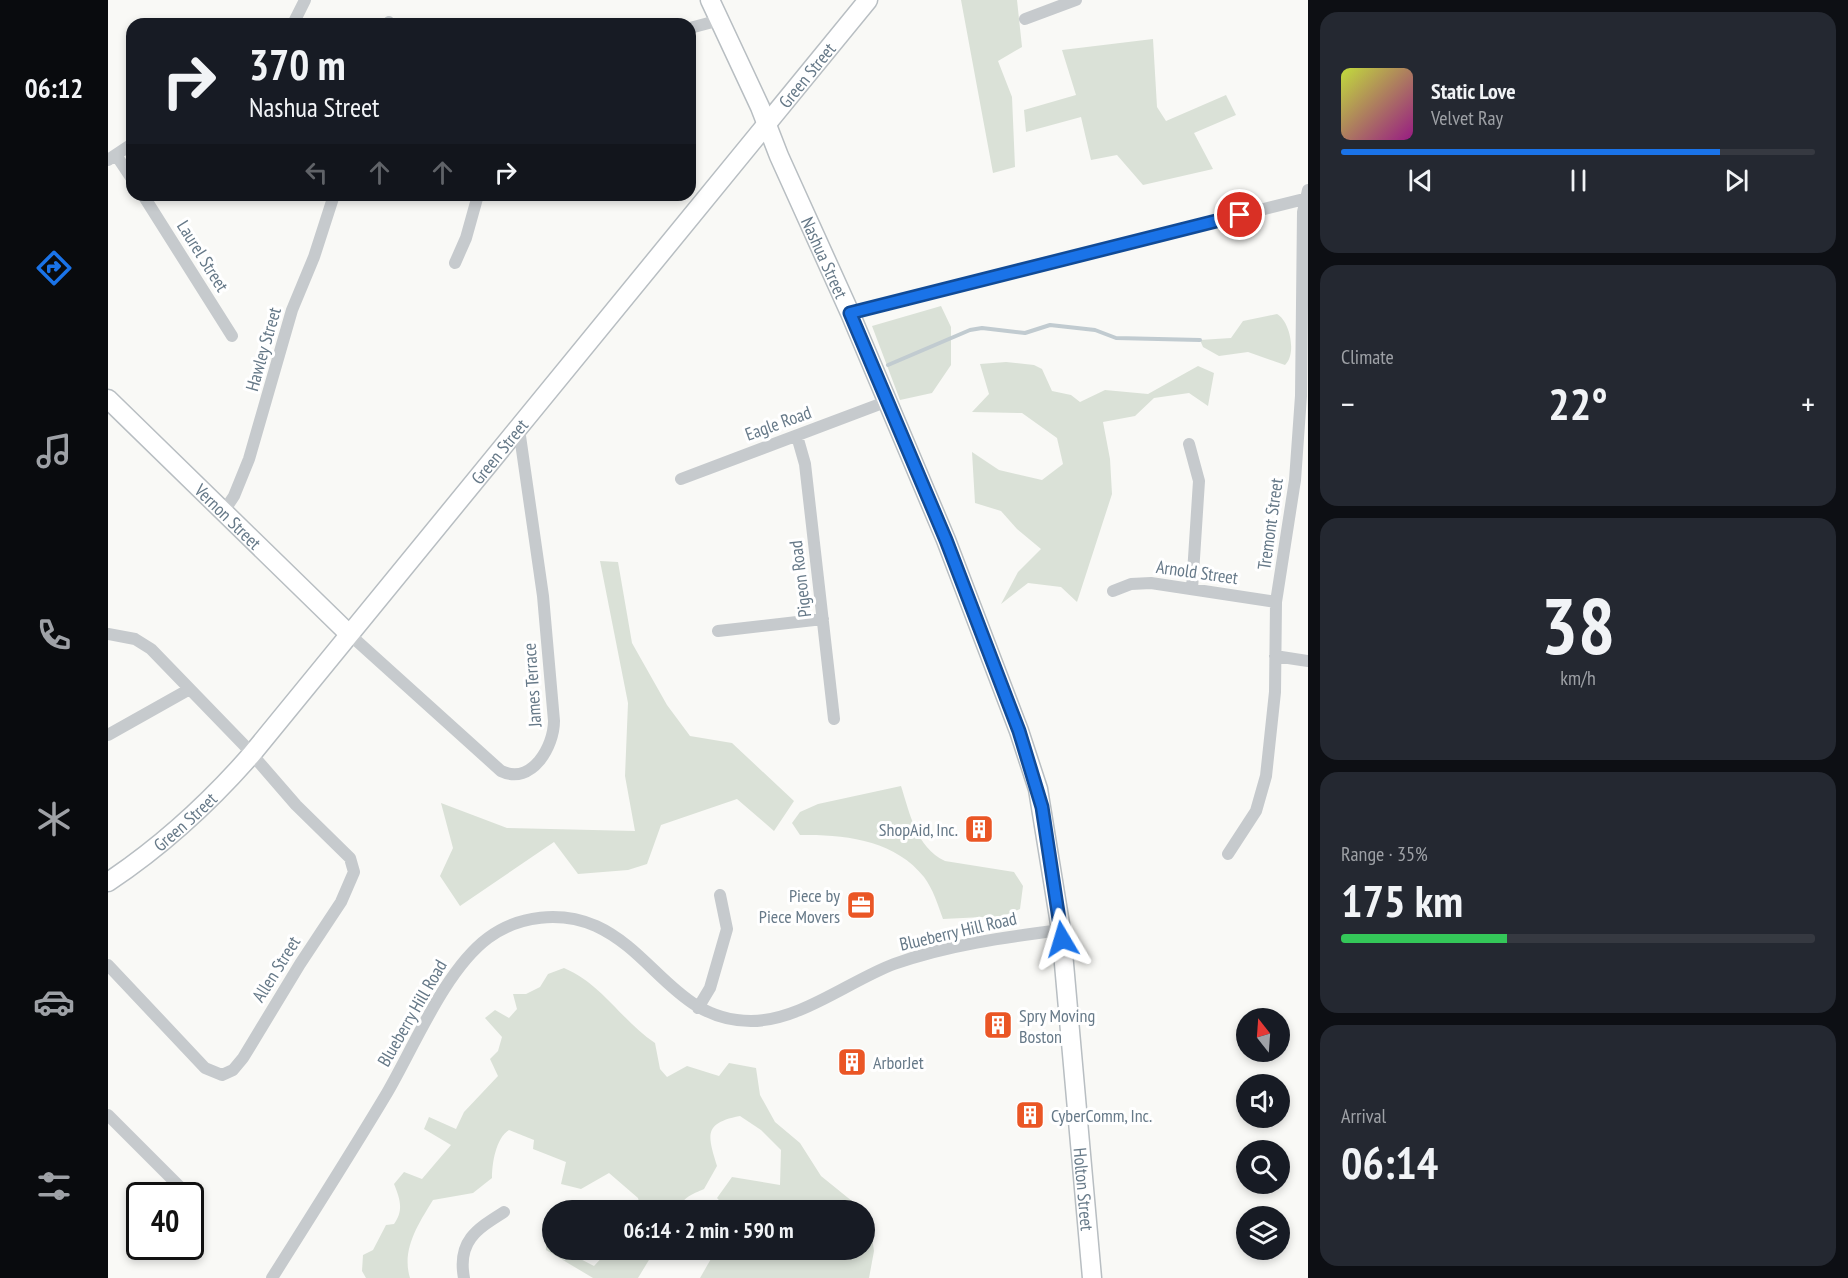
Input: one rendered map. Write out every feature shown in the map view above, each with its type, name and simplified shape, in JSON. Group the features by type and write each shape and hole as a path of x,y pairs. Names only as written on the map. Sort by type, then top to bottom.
{"street":[{"path":"296,18 305,0"},
{"name":"Nashua Street","path":"710,0 767,122 779,156 850,313 1307,195"},
{"path":"1025,19 1076,0"},
{"name":"Green Street","path":"108,882 165,841 196,814 251,755 348,633 519,429 867,1"},
{"path":"696,26 720,20"},
{"path":"126,148 112,157 126,172"},
{"name":"Tremont Street","path":"1228,854 1256,811 1265,785 1275,692 1276,602 1298,440 1307,195"},
{"name":"Laurel Street","path":"147,201 232,336"},
{"name":"Hawley Street","path":"224,511 234,496 249,459 292,310 314,257 332,201"},
{"path":"454,263 466,238 476,201"},
{"name":"Holton Street","path":"850,313 946,540 1019,731 1042,807 1061,930 1092,1278"},
{"name":"Vernon Street","path":"108,399 348,633"},
{"name":"Eagle Road","path":"681,479 888,401"},
{"name":"James Terrace","path":"348,633 501,771 520,773 537,764 551,740 554,721 543,596 519,429"},
{"name":"Pigeon Road","path":"797,436 806,464 834,719"},
{"path":"1189,444 1199,481 1192,589"},
{"name":"Arnold Street","path":"1113,591 1131,584 1144,583 1276,602"},
{"path":"718,631 823,619"},
{"name":"Allen Street","path":"108,634 131,637 145,645 300,809 350,858 354,872 341,902 243,1058 228,1073 219,1076 209,1072 108,965"},
{"path":"1275,656 1308,661"},
{"path":"108,735 188,690"},
{"path":"698,1008 710,988 727,929 720,895"},
{"name":"Blueberry Hill Road","path":"272,1278 386,1094 459,968 493,934 518,923 544,917 589,924 630,947 698,1008 739,1020 776,1018 886,967 918,956 1019,935 1061,930"},
{"path":"108,1115 176,1182"},
{"path":"464,1278 463,1260 468,1240 476,1231 504,1212"}],"shaded area":[{"path":"961,0 1017,0 1022,47 998,61 1012,97 1015,167 993,173"},
{"path":"1153,39 1157,107 1166,121 1226,95 1236,115 1194,133 1213,169 1143,185 1117,155 1091,160 1081,117 1026,132 1024,110 1076,95 1062,50"},
{"path":"941,306 951,327 951,365 932,393 900,400 872,326"},
{"path":"1277,314 1285,323 1290,338 1291,353 1285,365 1248,352 1219,356 1203,347 1200,340 1231,338 1243,321"},
{"path":"1006,362 1034,365 1042,369 1052,391 1071,395 1080,402 1105,390 1148,394 1198,366 1214,373 1208,406 1189,393 1154,398 1135,416 1103,422 1110,459 1112,494 1077,602 1061,587 1028,583 1001,604 1018,572 1041,549 1017,529 1001,511 975,503 972,452 999,470 1042,480 1063,464 1057,438 1022,413 972,412 989,394 980,364"},
{"path":"600,561 618,562 632,643 667,705 690,736 732,743 794,801 774,831 737,799 661,825 647,864 628,870 578,874 554,842 460,906 440,876 453,848 441,803 507,828 635,831 625,776 628,703"},
{"path":"901,786 915,829 927,847 945,861 1014,872 1023,886 1020,909 1003,916 943,919 933,892 924,877 899,855 884,847 851,838 800,835 792,823 800,812 818,804"},
{"path":"564,968 590,983 655,1043 660,1069 667,1077 687,1066 719,1076 729,1063 756,1068 760,1095 775,1122 800,1143 821,1176 851,1200 719,1200 717,1198 732,1177 780,1185 781,1150 761,1130 740,1116 714,1126 710,1138 717,1166 704,1189 684,1200 639,1200 609,1173 581,1189 561,1184 566,1162 533,1149 534,1140 509,1130 498,1145 492,1178 473,1193 433,1200 417,1227 410,1247 408,1267 410,1278 366,1278 362,1271 363,1255 373,1250 386,1225 394,1224 399,1214 399,1200 394,1184 404,1172 422,1179 451,1145 424,1129 429,1117 456,1129 464,1112 498,1076 490,1059 498,1051 502,1037 485,1018 495,1010 509,1018 517,1009 513,994 526,994 540,987 548,974"},
{"path":"563,1260 582,1260 594,1266 600,1260 649,1260 638,1278 593,1278"},
{"path":"710,1260 872,1260 869,1278 700,1278"}],"waterway":[{"path":"888,365 970,330 982,328 1025,333 1050,325 1095,330 1116,338 1200,340"}],"place":[{"name":"ShopAid, Inc.","path":"979,829"},
{"name":"Piece by Piece Movers","path":"861,905"},
{"name":"Spry Moving Boston","path":"998,1025"},
{"name":"ArborJet","path":"852,1062"},
{"name":"CyberComm, Inc.","path":"1030,1115"}],"route":[{"path":"1062,939 1042,807 1019,731 946,540 850,313 1240,215"}]}
